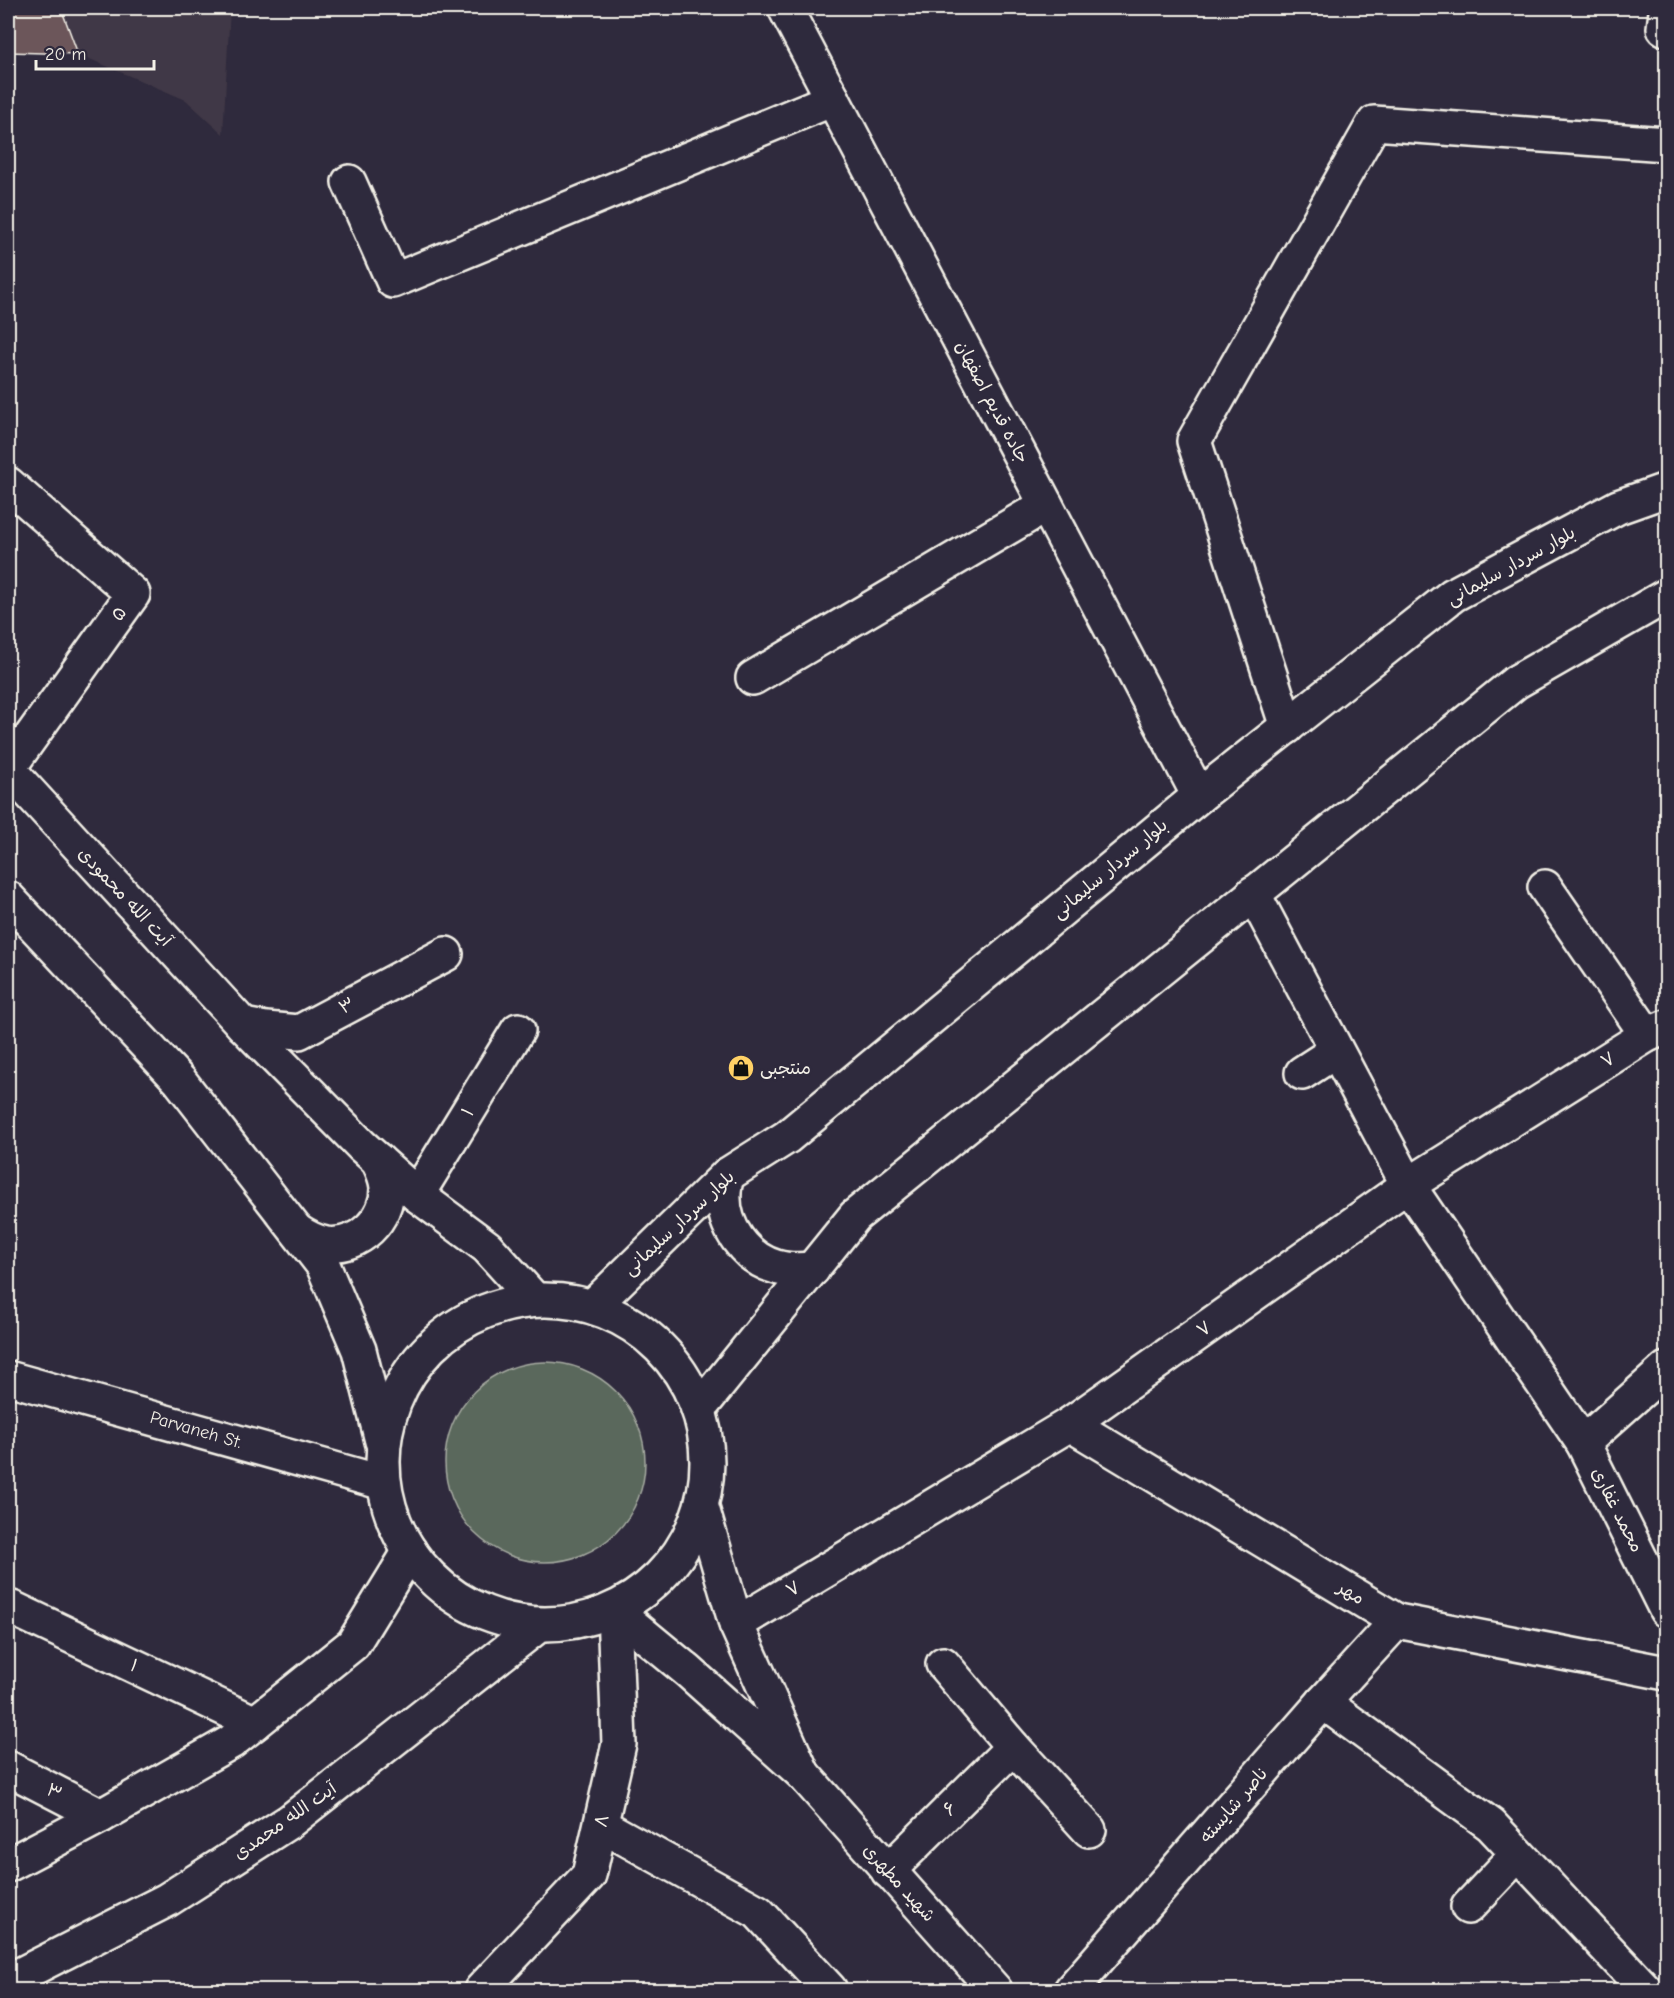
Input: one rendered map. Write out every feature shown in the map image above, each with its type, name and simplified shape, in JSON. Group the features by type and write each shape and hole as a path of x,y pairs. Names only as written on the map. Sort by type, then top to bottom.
{"main road":[{"name":"جاده قدیم اصفهان","path":"785,8 1199,796"},
{"path":"1666,12 1664,28 1666,29"},
{"path":"349,182 393,281 832,99"},
{"path":"1287,727 1194,441 1374,123 1666,144"},
{"name":"۵","path":"8,484 133,594 8,769"},
{"name":"بلوار سردار سلیمانی","path":"593,1305 727,1175 787,1137 1199,796 1453,595 1618,507 1666,490"},
{"path":"753,678 1046,505"},
{"path":"699,1409 855,1216 1516,682 1666,596"},
{"name":"آیت الله محمودی","path":"8,769 243,1025 378,1160 417,1195 486,1247 534,1299"},
{"path":"1545,887 1657,1031"},
{"name":"محمد غفاری","path":"1253,893 1407,1185 1583,1443 1666,1610"},
{"path":"8,898 180,1081 323,1265 359,1350 384,1446"},
{"name":"۳","path":"243,1025 299,1032 446,954"},
{"name":"۱","path":"417,1195 518,1030"},
{"name":"۷","path":"735,1624 1070,1424 1407,1185 1657,1031"},
{"path":"1302,1073 1336,1051"},
{"path":"297,1231 310,1240 335,1244 359,1238 372,1227 381,1215 387,1187 378,1160"},
{"path":"727,1175 723,1194 726,1214 733,1233 744,1248 759,1260 776,1267 794,1270 813,1269"},
{"path":"534,1299 593,1305 639,1328 675,1364 699,1409 708,1458 702,1508 680,1554 646,1590 614,1610 578,1622 539,1625 501,1619 466,1604 434,1581 410,1551 393,1518 384,1483 384,1446 395,1400 418,1359 453,1327 495,1306 534,1299"},
{"path":"1583,1443 1666,1369"},
{"name":"Parvaneh St.","path":"8,1378 384,1483"},
{"name":"مهر","path":"1070,1424 1397,1621 1666,1673"},
{"path":"702,1508 735,1624 803,1774"},
{"path":"8,1865 101,1816 231,1742 353,1644 410,1551"},
{"name":"۱","path":"12,1608 255,1723"},
{"path":"614,1610 688,1671 803,1774"},
{"name":"۸","path":"481,1990 589,1875 619,1744 614,1610"},
{"name":"ناصر شایسته","path":"1071,1990 1323,1702 1397,1621"},
{"name":"آیت الله محمدی","path":"8,1981 167,1900 290,1821 539,1625"},
{"path":"943,1664 1089,1830"},
{"path":"1323,1702 1491,1825 1646,1990"},
{"name":"۶","path":"888,1871 1013,1746"},
{"name":"۳","path":"8,1768 101,1816"},
{"name":"شهید مطهری","path":"803,1774 995,1990"},
{"path":"601,1825 758,1912 830,1990"},
{"path":"1468,1907 1518,1854"}],"shaded area":[{"path":"8,8 230,8 223,134 186,100 78,54 8,52"}],"green space":[{"path":"535,1362 555,1362 574,1366 592,1374 616,1391 628,1406 641,1433 645,1462 641,1491 628,1518 616,1533 601,1545 574,1558 555,1562 535,1562 516,1558 498,1550 474,1533 462,1518 449,1491 445,1472 445,1452 449,1433 457,1415 474,1391 489,1379 516,1366"}],"building":[{"path":"8,8 61,8 78,54 8,52"}],"place":[{"name":"منتجبی","path":"741,1068"}]}
